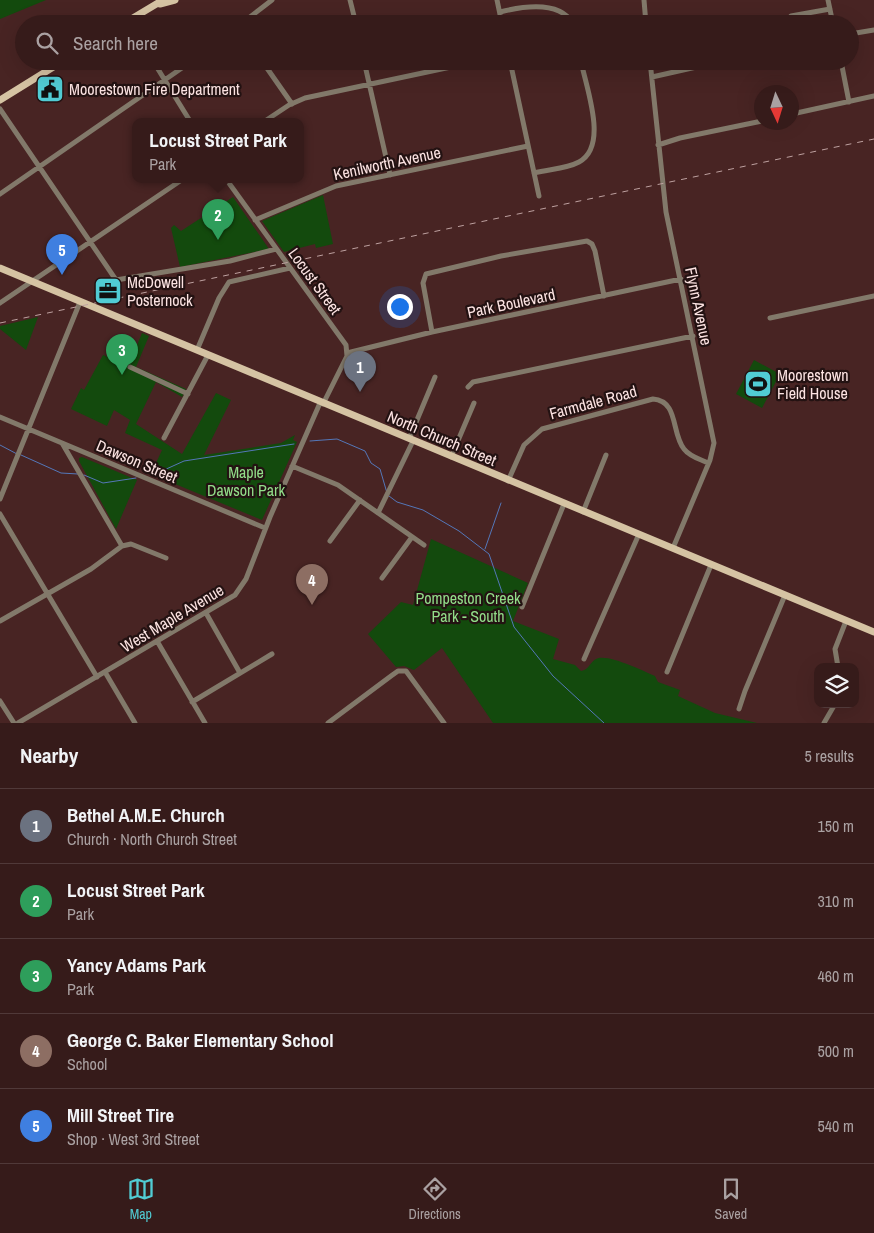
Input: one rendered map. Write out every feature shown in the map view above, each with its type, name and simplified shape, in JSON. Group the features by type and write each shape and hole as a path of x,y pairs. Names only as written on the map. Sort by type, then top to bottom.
{"main road":[{"path":"140,15 163,0"},
{"path":"155,5 175,0"},
{"path":"0,100 48,70"},
{"name":"North Church Street","path":"0,268 874,632"}],"street":[{"path":"253,15 272,0"},
{"path":"350,0 354,15"},
{"path":"497,0 500,15"},
{"path":"644,0 645,15"},
{"path":"828,0 831,15"},
{"path":"500,12 538,4 551,4 567,15"},
{"path":"797,15 830,9"},
{"path":"859,32 874,30"},
{"path":"158,70 188,118"},
{"path":"0,194 180,70"},
{"path":"268,70 292,104"},
{"path":"366,70 390,175"},
{"path":"270,118 292,104 306,98 438,70"},
{"path":"512,70 539,196"},
{"path":"534,172 576,163 584,158 593,147 595,129 583,70"},
{"name":"Flynn Avenue","path":"651,70 664,203 714,439 714,448 673,548"},
{"path":"652,77 683,70"},
{"path":"843,70 850,102"},
{"path":"799,113 874,96"},
{"path":"0,109 116,280 230,261 276,249"},
{"path":"658,145 680,138 754,123"},
{"name":"Kenilworth Avenue","path":"255,220 328,189 528,146"},
{"path":"0,304 177,183"},
{"name":"Locust Street","path":"229,183 344,342 347,353"},
{"path":"432,332 423,283 424,276 428,272 585,240 590,243 595,251 604,296"},
{"path":"197,350 229,282 290,268"},
{"name":"Park Boulevard","path":"347,353 432,332 681,279"},
{"path":"770,318 874,296"},
{"path":"0,498 80,302"},
{"path":"468,387 473,382 693,336"},
{"path":"321,403 347,353"},
{"path":"164,438 208,355"},
{"path":"130,367 188,394"},
{"path":"378,513 411,440 435,377"},
{"name":"Farmdale Road","path":"508,481 524,445 542,429 653,399 662,401 669,407 684,450 708,463"},
{"name":"West Maple Avenue","path":"18,723 238,593 246,579 265,528 321,403"},
{"path":"451,457 474,403"},
{"name":"Dawson Street","path":"0,417 265,528"},
{"path":"62,443 122,546"},
{"path":"73,461 81,451"},
{"path":"582,512 606,455"},
{"path":"292,466 333,482 424,546"},
{"path":"330,542 360,500"},
{"path":"522,607 564,504"},
{"path":"0,514 97,677"},
{"path":"584,659 639,534"},
{"path":"382,578 412,537"},
{"path":"0,621 99,563 122,546 131,544 166,558"},
{"path":"668,672 671,658 711,564"},
{"path":"739,709 785,595"},
{"path":"206,613 240,673"},
{"path":"837,663 835,649 846,621"},
{"path":"157,641 205,723"},
{"path":"192,702 272,654"},
{"path":"328,723 398,671 406,671 444,723"},
{"path":"105,672 135,723"},
{"path":"0,701 14,723"},
{"path":"824,723 833,708"}],"green space":[{"path":"0,0 46,0 0,19"},
{"path":"323,195 333,244 316,248 315,244 284,252 262,221"},
{"path":"233,197 269,249 180,267 171,228 174,225 181,231"},
{"path":"38,317 26,350 0,329 0,326"},
{"name":"Maple Dawson Park","path":"142,333 149,336 136,367 186,389 182,397 156,382 136,424 182,454 216,393 231,400 204,455 281,443 295,435 293,440 297,442 262,520 151,474 162,450 125,433 130,420 114,410 107,426 71,409 81,388 84,390 103,355 129,365"},
{"name":"Moorestown Field House","path":"754,360 780,374 762,408 736,394"},
{"path":"82,457 137,480 116,529 79,461 79,458"},
{"name":"Pompeston Creek Park - South","path":"431,539 528,583 513,621 559,639 553,659 575,665 581,671 586,669 596,659 608,658 616,660 655,676 658,682 680,690 678,696 715,713 757,723 493,723 442,648 414,670 404,666 396,667 368,634 401,602 413,605"}],"waterway":[{"path":"310,441 337,439 365,451 371,463 380,469 387,493"},
{"path":"153,475 184,461 294,444"},
{"path":"0,445 17,454"},
{"path":"21,455 61,473 78,474"},
{"path":"84,475 103,483 136,478"},
{"path":"389,496 397,502 423,510 459,531 489,554 514,627 553,676 604,723"},
{"path":"485,549 501,503"}],"railway":[{"path":"0,323 874,139"}],"place":[{"name":"Moorestown Fire Department","path":"50,89"},
{"name":"Locust Street Park","path":"218,240"},
{"name":"Mill Street Tire","path":"62,275"},
{"name":"McDowell Posternock","path":"108,291"},
{"name":"Yancy Adams Park","path":"122,375"},
{"name":"Moorestown Field House","path":"758,384"},
{"name":"Bethel A.M.E. Church","path":"360,392"},
{"name":"George C. Baker Elementary School","path":"312,605"}]}
